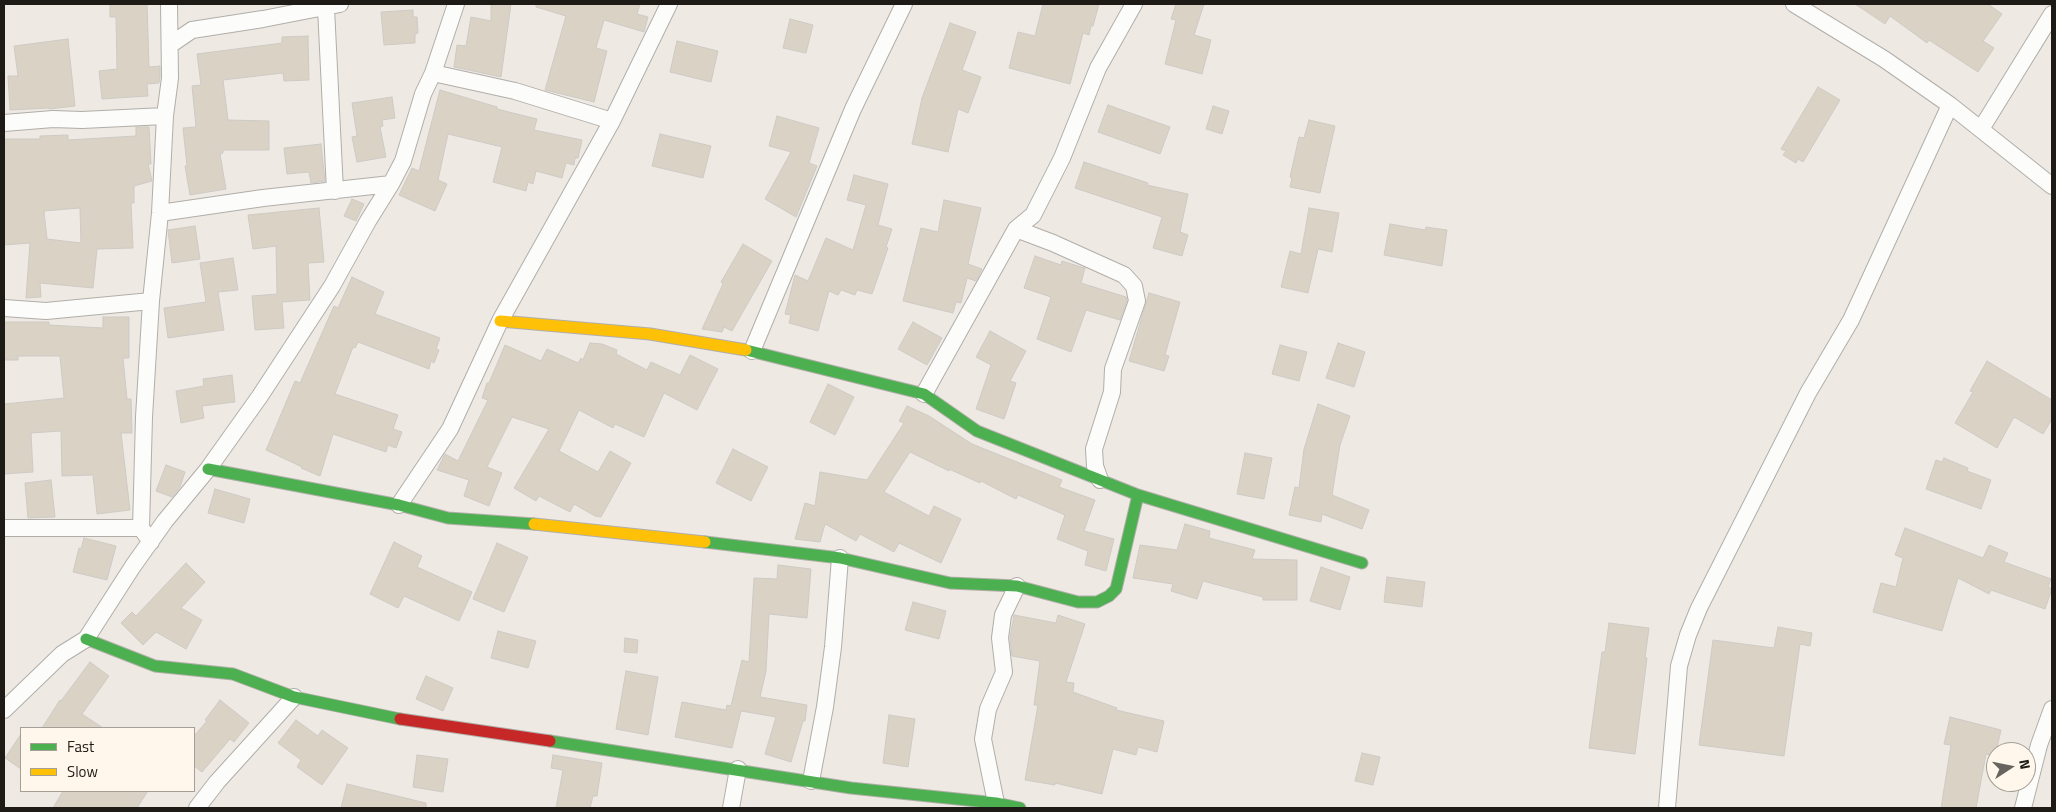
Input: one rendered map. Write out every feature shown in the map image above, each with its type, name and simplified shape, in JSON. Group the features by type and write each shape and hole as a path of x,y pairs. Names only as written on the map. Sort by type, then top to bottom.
{"street":[{"path":"151,542 141,528 144,417 151,301 160,213 165,116 170,78 169,4"},
{"path":"4,710 62,654 86,639 133,566 165,521 208,469 260,396 332,286 391,184 402,160 423,94 433,73 456,4"},
{"path":"398,505 450,429 500,321 612,121 669,4"},
{"path":"752,351 852,109 904,4"},
{"path":"924,394 1016,229 1033,216 1062,158 1098,68 1134,4"},
{"path":"1794,4 1884,59 1950,105 2052,186"},
{"path":"170,45 192,30 333,6 335,191"},
{"path":"1981,129 2052,14"},
{"path":"433,73 515,91 612,121"},
{"path":"1667,808 1679,666 1688,635 1808,393 1851,320 1950,105"},
{"path":"4,123 53,119 82,120 165,116"},
{"path":"160,213 264,198 391,184"},
{"path":"1016,229 1053,243 1124,275 1134,286 1137,301 1113,370 1112,392 1094,449 1095,466 1100,480"},
{"path":"4,308 46,311 151,301"},
{"path":"500,321 650,334 752,351 924,394 977,431 1138,495 1362,563"},
{"path":"208,469 398,505 448,518 563,526 840,558 950,582 1016,586 1078,602 1097,602 1108,596 1116,588 1138,495"},
{"path":"4,528 141,528"},
{"path":"811,781 825,707 833,647 840,558"},
{"path":"996,803 983,739 988,709 1004,672 1000,638 1003,615 1016,586"},
{"path":"86,639 156,666 233,674 294,697 409,721 609,749 851,788 996,803 1020,808"},
{"path":"197,808 217,782 294,697"},
{"path":"2024,808 2039,745 2052,709"},
{"path":"731,808 738,769"}],"building":[{"path":"110,4 147,4 149,67 160,66 159,83 147,84 148,96 102,99 99,71 117,69 116,17 110,17"},
{"path":"491,4 511,4 501,77 454,67 457,45 466,46 471,17 491,21"},
{"path":"536,4 640,4 637,14 648,17 644,32 604,20 596,48 607,51 594,102 545,90 566,16 536,7"},
{"path":"1043,4 1099,4 1089,35 1083,33 1070,84 1009,68 1018,32 1035,36"},
{"path":"1176,4 1204,4 1194,35 1211,40 1202,74 1165,64 1176,20 1171,19"},
{"path":"1855,4 1988,4 2002,14 1983,41 1994,48 1978,72 1929,40 1927,43 1890,16 1885,24"},
{"path":"413,10 413,17 417,17 418,33 415,34 415,43 384,45 381,12"},
{"path":"790,19 813,25 806,53 783,48"},
{"path":"950,23 976,32 962,70 981,77 968,113 958,109 948,152 912,144 922,98"},
{"path":"308,36 309,80 284,81 283,73 223,80 228,120 269,121 269,150 223,150 223,153 220,154 226,189 190,195 185,166 187,166 183,128 196,127 192,86 201,85 197,54 282,43 282,37"},
{"path":"68,39 75,106 10,110 8,76 18,76 14,46"},
{"path":"677,41 718,51 711,82 670,72"},
{"path":"1818,87 1840,100 1803,162 1798,159 1796,163 1783,155 1786,151 1781,149"},
{"path":"440,90 497,107 497,109 537,119 534,130 582,140 578,158 575,158 574,165 566,163 562,178 536,171 533,184 528,182 526,191 493,182 502,147 448,134 438,180 447,184 435,211 399,195 412,168 419,171"},
{"path":"392,97 395,118 382,120 383,126 380,127 386,157 357,162 352,137 357,136 352,103"},
{"path":"1108,105 1170,127 1160,154 1098,132"},
{"path":"1213,106 1229,111 1222,134 1206,129"},
{"path":"777,116 819,128 809,163 817,166 796,217 765,199 791,152 769,146"},
{"path":"1309,120 1335,126 1320,193 1290,187 1292,178 1290,177 1299,137 1304,138"},
{"path":"136,127 149,127 151,164 148,164 152,181 134,186 134,203 131,203 133,248 97,249 93,288 40,283 41,297 26,298 30,243 4,245 4,139 40,139 40,136 68,135 68,140 136,136","holes":["80,208 81,243 47,239 44,211"]},
{"path":"660,134 711,146 703,178 652,166"},
{"path":"321,144 325,181 311,183 309,172 287,174 284,148"},
{"path":"1084,162 1148,183 1147,185 1188,194 1180,232 1188,235 1182,256 1153,248 1162,217 1075,188"},
{"path":"854,175 888,184 878,225 892,229 886,247 888,248 872,294 857,290 855,295 841,290 838,295 829,291 818,331 789,323 791,315 785,314 795,275 808,281 826,238 853,250 866,205 847,200"},
{"path":"352,199 364,204 356,221 344,216"},
{"path":"944,200 981,208 968,264 982,269 976,281 967,278 961,303 956,302 953,313 903,301 921,228 938,232"},
{"path":"319,208 324,262 308,263 310,300 282,302 284,328 255,330 252,296 277,294 276,246 253,249 248,215"},
{"path":"1309,208 1339,213 1332,252 1318,249 1308,293 1281,287 1290,251 1301,254"},
{"path":"1390,224 1425,230 1426,227 1447,230 1442,266 1384,255"},
{"path":"195,226 200,259 172,263 168,230"},
{"path":"743,244 772,261 732,331 724,327 722,332 702,329 723,284 721,282"},
{"path":"1035,256 1061,265 1062,261 1085,268 1081,283 1126,297 1127,300 1120,320 1086,310 1071,352 1037,339 1051,297 1024,288"},
{"path":"233,258 238,290 218,292 224,330 168,338 164,308 206,302 200,263"},
{"path":"352,277 384,292 375,314 440,338 436,349 439,350 434,363 431,361 429,369 358,342 355,348 353,347 335,394 398,415 393,429 402,432 396,448 388,445 386,452 333,434 320,476 266,450 295,381 300,383 334,306 338,308"},
{"path":"1149,293 1180,302 1165,355 1169,356 1164,371 1129,361"},
{"path":"103,317 129,317 129,358 123,358 127,399 131,399 132,433 121,433 130,510 97,514 93,475 62,476 61,431 31,433 33,472 4,474 4,404 64,398 60,356 18,356 18,360 4,360 4,322 49,322 49,325 103,328"},
{"path":"913,322 942,338 927,365 898,349"},
{"path":"990,331 1026,351 1010,381 1016,383 1004,419 976,409 991,365 976,357"},
{"path":"590,343 602,344 617,350 616,354 647,370 651,362 680,375 690,355 718,369 697,410 664,393 644,437 615,424 613,428 579,410 559,451 598,472 610,451 631,463 601,517 595,516 574,504 570,512 539,496 536,501 514,488 549,429 512,417 487,467 502,473 489,506 464,496 469,480 437,470 445,454 458,461 488,400 482,398 505,345 541,361 547,349 578,363 581,358 583,360"},
{"path":"1338,343 1365,352 1354,387 1326,378"},
{"path":"1280,345 1307,352 1299,381 1272,374"},
{"path":"1987,361 2052,400 2052,419 2043,434 2014,417 1997,448 1955,423 1973,392 1970,391"},
{"path":"232,375 235,402 202,406 204,418 181,423 176,391 204,386 203,379"},
{"path":"828,384 854,397 835,435 810,422"},
{"path":"1318,404 1350,416 1340,445 1332,495 1369,510 1362,529 1322,514 1321,522 1289,515 1295,487 1299,488 1304,449"},
{"path":"907,406 929,416 972,444 1062,480 1059,487 1095,500 1084,531 1114,539 1106,571 1085,565 1088,551 1057,539 1065,515 1018,495 1016,499 981,481 980,483 949,469 949,471 910,452 884,492 929,516 934,506 961,519 941,563 899,543 894,552 860,534 856,541 825,524 820,542 795,539 805,503 815,506 820,472 867,480 904,423 899,421"},
{"path":"733,449 768,467 751,501 716,483"},
{"path":"1245,453 1272,458 1264,499 1237,494"},
{"path":"1944,458 1968,468 1967,471 1991,480 1981,509 1926,489 1936,460 1942,462"},
{"path":"166,465 185,472 180,487 172,497 156,491"},
{"path":"51,480 55,517 28,518 25,483"},
{"path":"215,489 250,499 244,523 208,513"},
{"path":"1185,524 1210,531 1209,538 1255,550 1252,559 1297,560 1297,600 1263,600 1263,597 1203,581 1197,599 1171,591 1173,584 1133,578 1140,545 1177,550"},
{"path":"1905,528 1983,558 1989,545 2008,553 2004,562 2051,579 2048,587 2052,589 2045,609 1991,590 1989,594 1958,578 1942,631 1873,612 1881,583 1896,587 1903,558 1895,555"},
{"path":"84,538 116,546 107,580 73,572 79,548 81,549"},
{"path":"394,542 422,556 417,567 472,592 459,621 404,596 398,608 370,594"},
{"path":"497,543 528,557 504,612 473,599"},
{"path":"186,563 205,582 181,608 202,620 186,649 156,632 143,645 121,623 132,612 136,616"},
{"path":"778,565 811,569 807,618 769,614 766,671 760,697 807,705 805,721 803,721 791,762 765,754 776,717 741,711 732,748 675,737 682,702 726,710 727,705 731,706 742,660 749,662 754,578 777,579"},
{"path":"1321,567 1350,577 1340,610 1310,601"},
{"path":"1387,577 1425,582 1422,607 1384,602"},
{"path":"913,602 946,611 939,639 905,630"},
{"path":"1014,615 1056,623 1058,615 1085,624 1066,682 1074,683 1073,692 1117,708 1116,710 1164,721 1157,752 1138,747 1136,755 1113,749 1102,794 1055,783 1055,785 1025,780 1038,705 1034,705 1040,661 1012,656 1010,638"},
{"path":"1609,623 1649,628 1635,754 1589,748 1602,652 1605,652"},
{"path":"1778,627 1812,633 1810,646 1800,644 1784,756 1699,745 1713,640 1774,648"},
{"path":"498,631 536,641 528,668 491,658"},
{"path":"625,638 638,640 637,653 624,652"},
{"path":"90,662 109,676 82,714 102,727 43,727"},
{"path":"626,671 658,677 648,735 616,729"},
{"path":"426,676 453,688 443,711 416,699"},
{"path":"220,700 249,723 234,742 230,739 202,772 195,767 195,735 207,721 205,720"},
{"path":"889,715 915,719 908,767 883,763"},
{"path":"1950,717 2001,730 1998,742 1986,742 1986,754 1976,808 1941,808 1951,745 1944,744"},
{"path":"296,720 318,736 322,730 348,748 322,785 297,767 301,760 278,743"},
{"path":"20,736 20,768 5,758"},
{"path":"1362,753 1380,757 1373,785 1355,781"},
{"path":"417,755 448,759 443,792 413,787"},
{"path":"553,755 602,763 597,796 593,796 590,808 556,808 563,770 551,768"},
{"path":"347,784 426,803 426,808 341,808"},
{"path":"62,792 147,792 137,808 53,808"}],"traffic: fast":[{"path":"746,350 924,394 977,431 1138,495 1362,563"},
{"path":"208,469 399,505 448,518 534,524"},
{"path":"705,542 840,558 950,583 1017,586 1078,602 1097,602 1109,596 1116,589 1138,495"},
{"path":"86,639 155,666 233,674 294,697 400,719"},
{"path":"550,741 851,788 996,803 1020,808"}],"traffic: slow":[{"path":"500,321 650,334 746,350"},
{"path":"534,524 705,542"}],"traffic: jam":[{"path":"400,719 550,741"}]}
